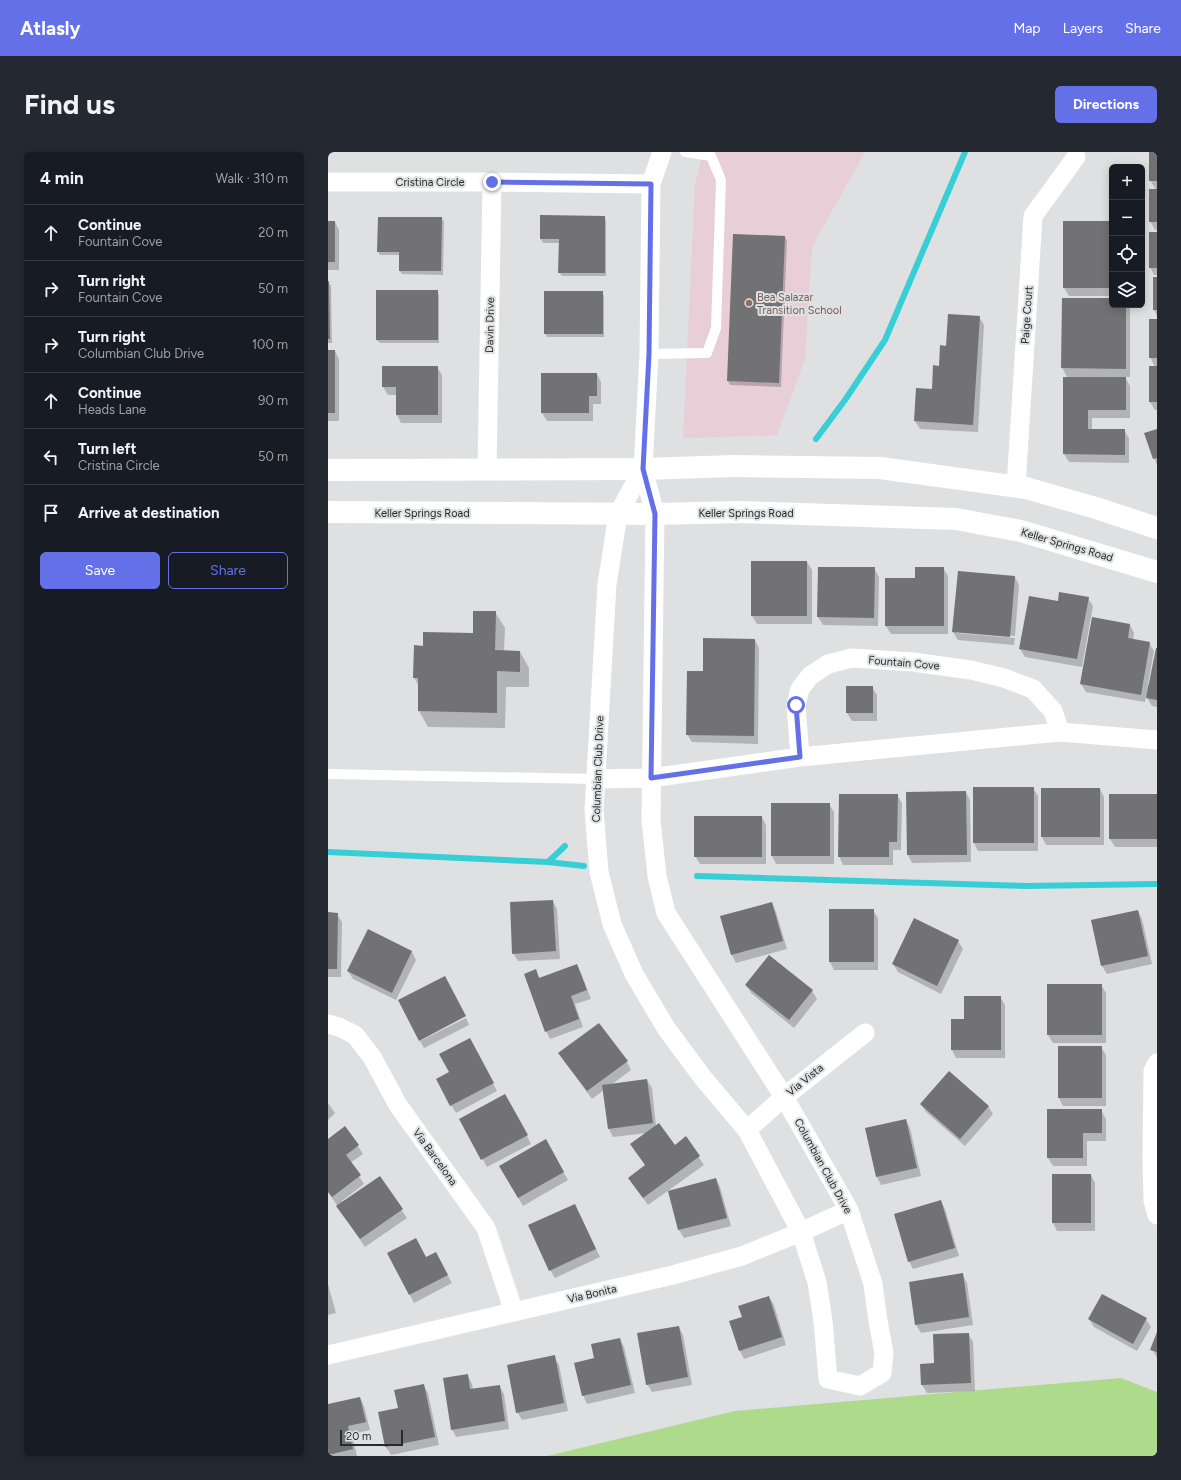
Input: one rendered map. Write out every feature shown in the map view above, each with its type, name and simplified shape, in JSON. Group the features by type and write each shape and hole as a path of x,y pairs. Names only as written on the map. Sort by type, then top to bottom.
{"main road":[{"path":"328,470 643,469 734,466 880,468 1026,488 1096,508 1157,528"},
{"name":"Keller Springs Road","path":"328,512 618,514 740,512 956,519 1021,531 1157,572"}],"street":[{"path":"643,469 649,354 651,184 662,152"},
{"name":"Paige Court","path":"1016,487 1033,216 1076,158"},
{"name":"Cristina Circle","path":"328,182 651,184"},
{"name":"Davin Drive","path":"487,469 492,182"},
{"name":"Columbian Club Drive","path":"643,469 655,514 651,820 658,876 666,913 784,1098 849,1210 873,1284 884,1353 882,1373 860,1386 828,1379 823,1321 817,1282 801,1232 747,1130 703,1078 666,1028 634,974 612,924 599,872 594,810 608,584 618,514 643,469"},
{"name":"Fountain Cove","path":"800,757 796,705 800,689 810,676 828,664 852,658 913,662 971,670 1004,678 1033,689 1053,711 1060,732"},
{"path":"596,779 651,778 800,757 1060,732 1157,740"},
{"name":"Via Barcelona","path":"328,1024 339,1027 355,1035 372,1057 398,1105 486,1228 514,1312"},
{"name":"Via Vista","path":"747,1130 784,1098 865,1033"},
{"path":"1157,1063 1153,1071 1152,1159 1152,1201 1157,1215"},
{"name":"Via Bonita","path":"328,1355 673,1276 742,1256 801,1232 849,1210"}],"lane":[{"path":"649,354 707,353 716,328 721,180 711,156 685,152"},
{"path":"328,774 596,779"}],"shaded area":[{"name":"Bea Salazar Transition School","path":"703,152 865,152 812,247 805,359 777,435 683,438 695,185"}],"green space":[{"path":"1121,1378 1157,1392 1157,1456 547,1456 735,1411"}],"building":[{"path":"1149,152 1157,152 1157,181 1149,181"},
{"path":"1149,189 1157,189 1157,222 1149,222"},
{"path":"540,215 605,216 605,273 558,273 559,239 540,239"},
{"path":"378,217 442,217 441,271 399,271 399,252 377,252"},
{"path":"328,221 335,221 335,262 328,262"},
{"path":"1063,221 1109,221 1109,288 1063,288"},
{"path":"1149,232 1157,232 1157,268 1149,268"},
{"path":"733,234 785,236 779,383 727,381"},
{"path":"1153,277 1157,277 1157,310 1153,310"},
{"path":"329,281 330,339 328,339"},
{"path":"376,290 438,290 438,340 376,340"},
{"path":"544,291 603,291 603,334 544,334"},
{"path":"1062,298 1109,298 1109,308 1126,308 1126,369 1061,368"},
{"path":"948,314 980,316 973,425 914,421 916,388 932,389 933,365 939,366 940,345 946,346"},
{"path":"1149,319 1157,319 1157,358 1149,358"},
{"path":"328,350 335,350 335,413 328,413"},
{"path":"382,366 438,366 438,415 396,415 396,387 382,387"},
{"path":"1149,366 1157,366 1157,402 1149,402"},
{"path":"541,373 597,373 597,396 589,396 589,413 541,413"},
{"path":"1063,377 1126,377 1126,410 1088,410 1088,429 1125,429 1125,455 1063,454"},
{"path":"1157,429 1157,458 1153,459 1144,433"},
{"path":"751,561 807,561 807,616 751,616"},
{"path":"818,567 875,567 874,618 817,617"},
{"path":"915,567 944,567 944,626 885,626 885,578 915,578"},
{"path":"958,571 1015,576 1010,637 952,632"},
{"path":"1059,592 1089,597 1077,659 1019,649 1029,596 1058,601"},
{"path":"473,611 496,611 495,650 520,651 520,672 497,671 497,713 418,711 418,678 413,678 414,645 423,646 423,632 473,633"},
{"path":"1092,617 1130,624 1128,638 1150,642 1141,695 1080,684"},
{"path":"703,638 755,639 754,736 686,735 687,671 703,671"},
{"path":"1157,648 1157,700 1146,698"},
{"path":"846,686 873,686 873,713 846,713"},
{"path":"973,787 1034,787 1034,843 973,843"},
{"path":"1041,788 1100,788 1100,837 1041,837"},
{"path":"966,791 967,855 907,855 906,792"},
{"path":"839,794 898,794 897,842 889,842 889,857 838,857"},
{"path":"1109,794 1157,794 1157,839 1109,839"},
{"path":"771,803 830,803 830,856 771,856"},
{"path":"694,816 762,816 762,857 694,857"},
{"path":"553,900 556,951 512,954 510,902"},
{"path":"772,902 783,941 731,955 720,916"},
{"path":"829,909 874,909 874,962 829,962"},
{"path":"1138,910 1148,956 1101,966 1091,920"},
{"path":"328,912 338,913 337,969 328,969"},
{"path":"914,918 959,940 937,986 892,964"},
{"path":"368,929 412,951 392,993 347,971"},
{"path":"769,955 813,990 789,1020 745,985"},
{"path":"577,964 587,990 571,996 579,1019 545,1032 524,974 536,969 539,978"},
{"path":"445,976 466,1016 419,1041 398,1000"},
{"path":"1047,984 1102,984 1102,1035 1047,1035"},
{"path":"964,996 1001,996 1001,1050 951,1050 951,1019 964,1019"},
{"path":"599,1023 628,1061 587,1091 558,1053"},
{"path":"470,1038 494,1083 450,1106 436,1079 449,1072 439,1054"},
{"path":"1058,1046 1102,1046 1102,1098 1058,1098"},
{"path":"949,1071 989,1106 960,1139 920,1104"},
{"path":"647,1079 653,1123 608,1129 602,1085"},
{"path":"505,1094 528,1135 481,1160 459,1119"},
{"path":"1047,1109 1102,1109 1102,1133 1083,1133 1083,1158 1047,1158"},
{"path":"906,1119 917,1168 876,1177 865,1128"},
{"path":"659,1123 675,1145 686,1136 700,1156 643,1198 628,1178 645,1165 630,1144"},
{"path":"345,1126 359,1145 346,1155 361,1175 332,1197 328,1192 328,1139"},
{"path":"546,1139 564,1172 518,1198 499,1166"},
{"path":"1052,1174 1091,1174 1091,1223 1052,1223"},
{"path":"380,1176 403,1209 360,1239 336,1206"},
{"path":"716,1178 727,1218 678,1230 668,1191"},
{"path":"941,1200 955,1248 908,1262 894,1214"},
{"path":"575,1204 596,1249 549,1271 528,1225"},
{"path":"416,1238 426,1257 436,1252 448,1275 409,1295 387,1253"},
{"path":"963,1273 969,1317 915,1325 909,1282"},
{"path":"1102,1294 1147,1318 1133,1344 1088,1319"},
{"path":"769,1296 782,1337 739,1351 729,1321 742,1317 738,1306"},
{"path":"679,1326 688,1377 646,1385 637,1333"},
{"path":"1157,1332 1157,1352 1150,1350"},
{"path":"969,1333 971,1383 921,1385 920,1364 934,1363 933,1334"},
{"path":"620,1338 631,1385 582,1396 574,1363 594,1358 591,1344"},
{"path":"555,1355 564,1403 516,1413 507,1365"},
{"path":"468,1374 470,1389 500,1385 505,1421 451,1430 443,1378"},
{"path":"424,1384 435,1437 385,1447 378,1412 398,1408 394,1390"},
{"path":"360,1397 366,1422 348,1426 353,1449 328,1455 328,1404"}],"waterway":[{"path":"816,439 845,400 885,340 965,152"},
{"path":"548,862 565,846"},
{"path":"328,852 548,862 584,866"},
{"path":"697,876 1026,886 1157,884"}],"place":[{"name":"Bea Salazar Transition School","path":"749,303"}],"route":[{"path":"492,182 651,184 649,354 643,469 655,514 651,778 800,757 796,705"}]}
